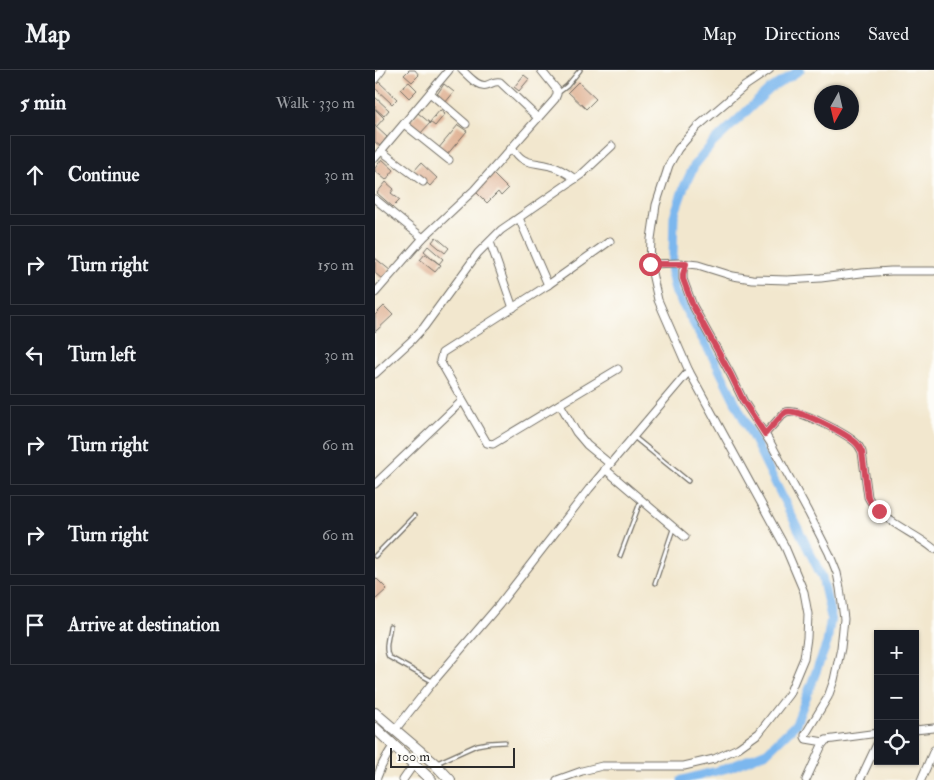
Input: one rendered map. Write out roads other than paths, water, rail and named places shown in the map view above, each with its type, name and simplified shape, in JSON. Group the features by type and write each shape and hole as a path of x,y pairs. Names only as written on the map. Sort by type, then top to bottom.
{"main road":[{"path":"375,713 435,764 450,780"},
{"path":"375,728 431,780"}],"street":[{"path":"375,78 381,70"},
{"path":"375,158 449,70"},
{"path":"462,70 479,85 486,86 494,81 499,82 538,118"},
{"path":"375,293 423,238 474,190 555,99 557,90 541,70"},
{"path":"557,780 602,766 684,766 714,759 738,748 759,733 789,694 804,658 808,614 804,592 785,547 689,371 658,300 651,240 656,205 669,165 679,150 697,127 745,86 769,70"},
{"path":"429,93 467,124"},
{"path":"404,124 449,160"},
{"path":"375,374 424,327 478,253 501,230 582,174 612,146"},
{"path":"512,147 517,156 523,160 567,172 575,179"},
{"path":"381,151 423,182"},
{"path":"375,199 423,238"},
{"path":"519,218 548,286"},
{"path":"610,241 548,286 442,353 440,360 462,401 489,444 493,444 618,369"},
{"path":"490,242 513,308"},
{"path":"653,264 683,263 698,265 733,276 752,279 787,280 891,271 934,271"},
{"path":"683,263 683,279 693,306 744,402 765,434 809,512 837,572 844,619 841,648 828,697 805,737 824,742 874,734"},
{"path":"395,730 499,605 589,489 689,371"},
{"path":"375,484 462,401"},
{"path":"560,404 575,432 587,445 641,500 685,537"},
{"path":"765,434 783,414 792,412 821,421 854,441 862,452 868,497 871,503 879,511 934,549"},
{"path":"919,730 934,728"},
{"path":"806,780 824,742"},
{"path":"376,780 378,772 394,745"},
{"path":"860,780 874,750"},
{"path":"921,780 934,750"},
{"path":"403,780 413,764"}],"lane":[{"path":"557,94 567,86 580,70"},
{"path":"633,436 688,482"},
{"path":"620,556 641,500"},
{"path":"375,556 414,516"},
{"path":"655,583 673,528"},
{"path":"391,626 386,647 389,657 433,682"},
{"path":"435,764 477,745 488,742 505,742"}],"waterway":[{"path":"682,780 728,768 767,752 796,724 827,643 831,617 822,577 715,361 675,291 671,272 674,216 694,166 712,144 770,89 800,70"}]}
